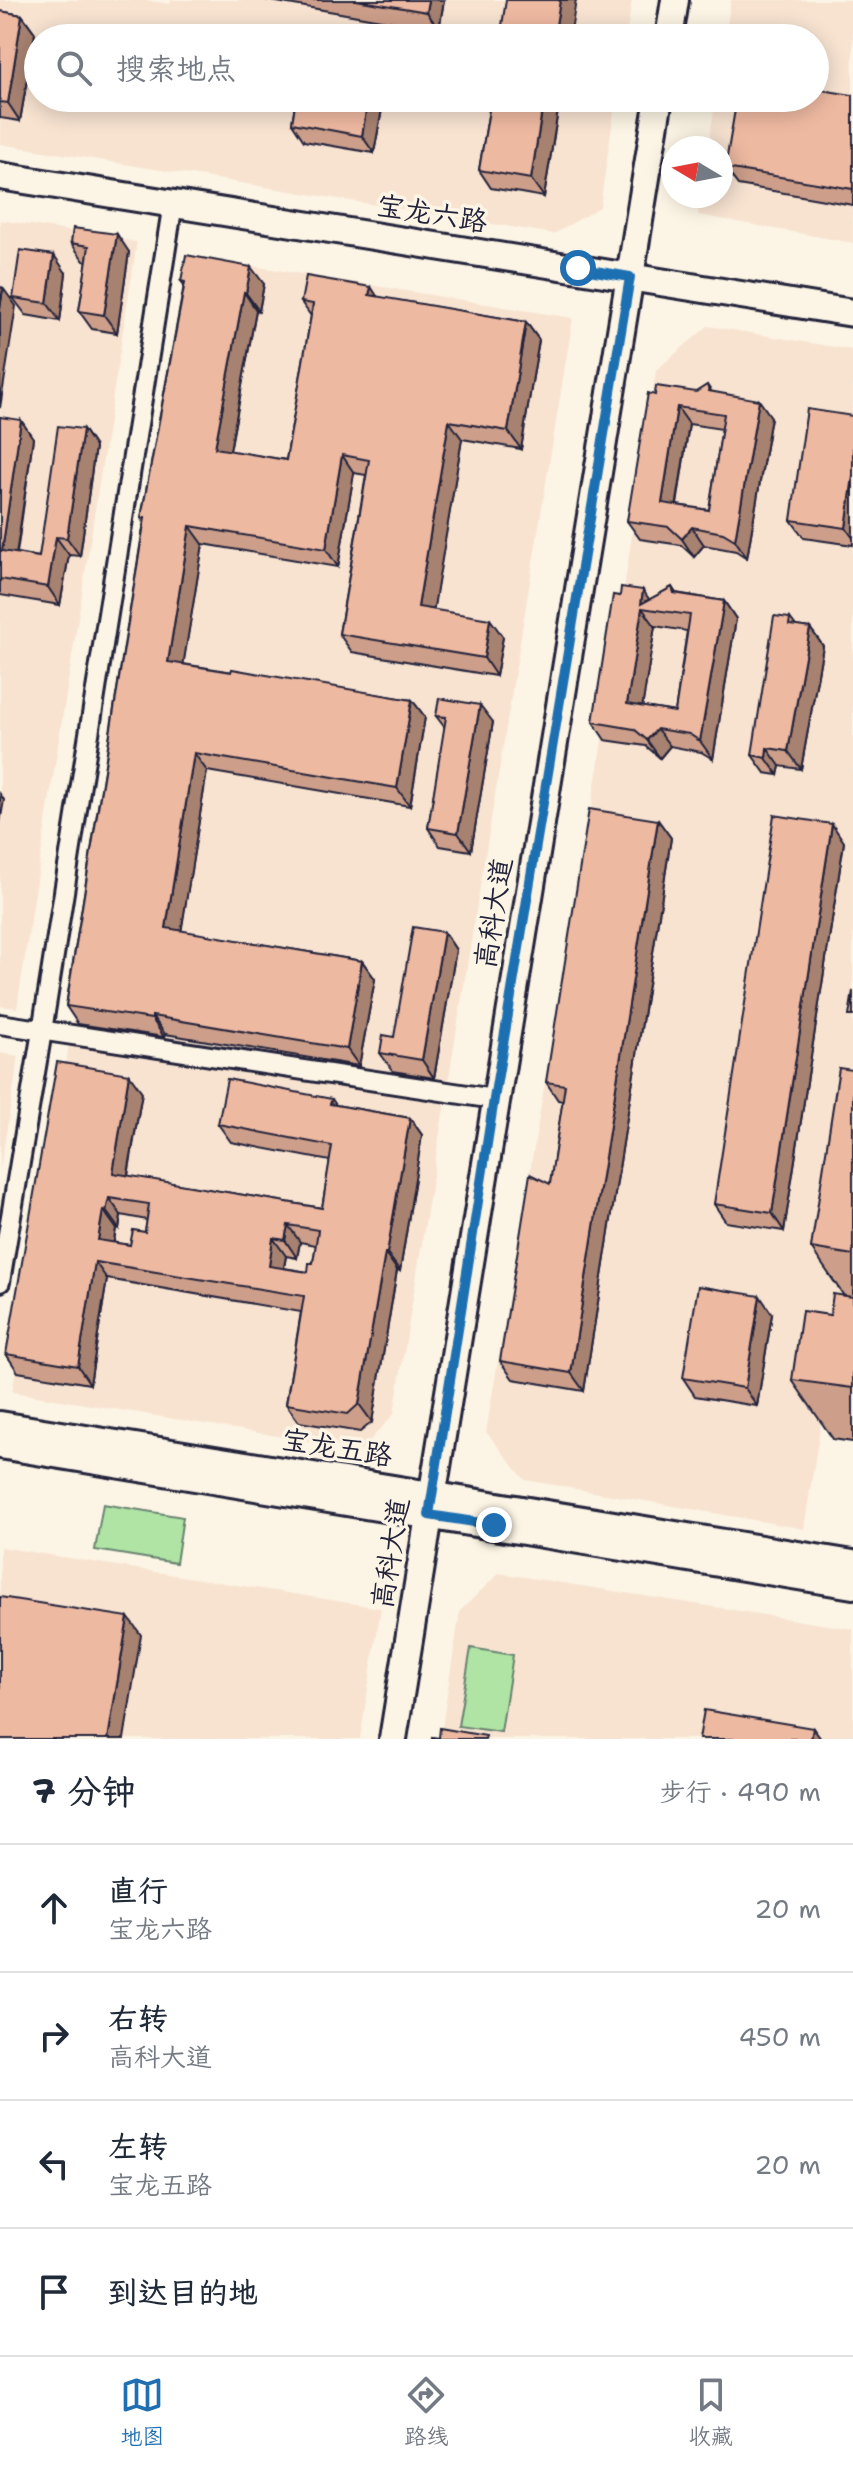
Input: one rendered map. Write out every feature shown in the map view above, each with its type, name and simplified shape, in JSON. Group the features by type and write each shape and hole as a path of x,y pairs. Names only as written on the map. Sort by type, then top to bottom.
{"street":[{"path":"671,24 675,0"},
{"name":"高科大道","path":"393,1739 494,1099 657,112"},
{"name":"宝龙六路","path":"0,176 853,313"},
{"path":"0,1282 173,203"},
{"path":"0,1024 494,1099"},
{"name":"宝龙五路","path":"0,1425 853,1585"},
{"name":"宝龙五路","path":"0,1445 853,1564"}],"shaded area":[{"path":"0,0 145,0 170,4 171,0 632,0 628,24 24,24 24,112 614,112 600,207 554,234 0,144"},
{"path":"731,0 853,0 853,243 698,215 699,208 733,208 733,136 710,136 714,112 829,112 829,24 727,24"},
{"path":"0,220 137,242 17,1008 0,1006"},
{"path":"198,257 573,318 394,1414 361,1450 12,1392"},
{"path":"708,326 853,350 853,1222 804,1529 525,1480 486,1432 598,767 656,370"},
{"path":"0,1053 19,1056 0,1170"},
{"path":"0,1547 381,1608 360,1739 0,1739"},
{"path":"499,1573 853,1629 853,1739 440,1739 460,1611"}],"green space":[{"path":"103,1504 183,1517 176,1563 95,1550"},
{"path":"471,1648 513,1655 501,1732 458,1726"}],"building":[{"path":"356,0 429,0 427,12"},
{"path":"506,0 560,0 556,24 502,24"},
{"path":"0,11 22,15 8,103 0,102"},
{"path":"829,91 853,95 853,189 733,169 733,136 730,136 735,112 829,112"},
{"path":"294,112 366,112 362,136 292,123"},
{"path":"489,112 542,112 531,179 479,170"},
{"path":"73,228 117,234 104,315 79,311 89,246 71,243"},
{"path":"20,250 54,255 47,303 13,298"},
{"path":"186,255 251,267 215,448 286,460 313,304 301,302 306,276 371,287 369,295 526,322 508,431 449,421 418,607 490,619 484,658 339,634 369,460 342,455 326,549 190,526 168,662 231,672 232,669 412,700 397,788 194,753 166,928 362,961 347,1049 152,1016 152,1019 66,1006 145,518 141,518 185,282 181,281"},
{"path":"707,385 709,391 759,400 735,540 723,533 692,527 682,539 669,527 627,521 648,393 655,395 656,386 696,392","holes":["677,407 724,414 709,510 662,503"]},
{"path":"807,409 853,416 853,476 846,528 791,520"},
{"path":"0,417 21,420 2,551 39,557 58,426 83,429 67,538 56,537 48,587 0,579"},
{"path":"621,587 643,590 641,604 672,587 674,593 724,601 700,741 689,734 657,729 647,740 634,729 593,722 613,595 620,596","holes":["642,608 690,615 675,712 627,704"]},
{"path":"774,616 790,618 789,625 810,628 788,751 767,748 766,758 752,755"},
{"path":"439,698 480,705 458,833 428,828 446,717 436,716"},
{"path":"589,809 658,820 571,1373 500,1361 530,1174 550,1184 565,1085 546,1082"},
{"path":"774,815 832,824 772,1213 714,1204"},
{"path":"413,927 444,932 422,1060 380,1053 383,1035 394,1037"},
{"path":"853,991 853,1016 849,1016"},
{"path":"57,1062 129,1074 113,1173 322,1208 332,1146 218,1124 227,1079 332,1099 330,1104 410,1118 359,1404 348,1414 286,1404 304,1296 95,1262 78,1366 6,1354","holes":["109,1198 149,1204 145,1232 133,1230 130,1245 98,1240 103,1210 106,1211","288,1225 318,1230 313,1263 309,1263 308,1272 269,1266 273,1238 285,1240"]},
{"path":"839,1068 853,1070 853,1255 811,1248"},
{"path":"698,1286 760,1296 745,1388 683,1378"},
{"path":"833,1294 853,1297 853,1388 792,1380 802,1311 830,1315"},
{"path":"0,1597 128,1617 108,1739 0,1739"},
{"path":"704,1710 813,1728 811,1739 699,1739"},
{"path":"440,1728 486,1736 485,1739 432,1739 439,1738"}],"route":[{"path":"494,1525 429,1515 494,1099 630,277 578,268"}]}
